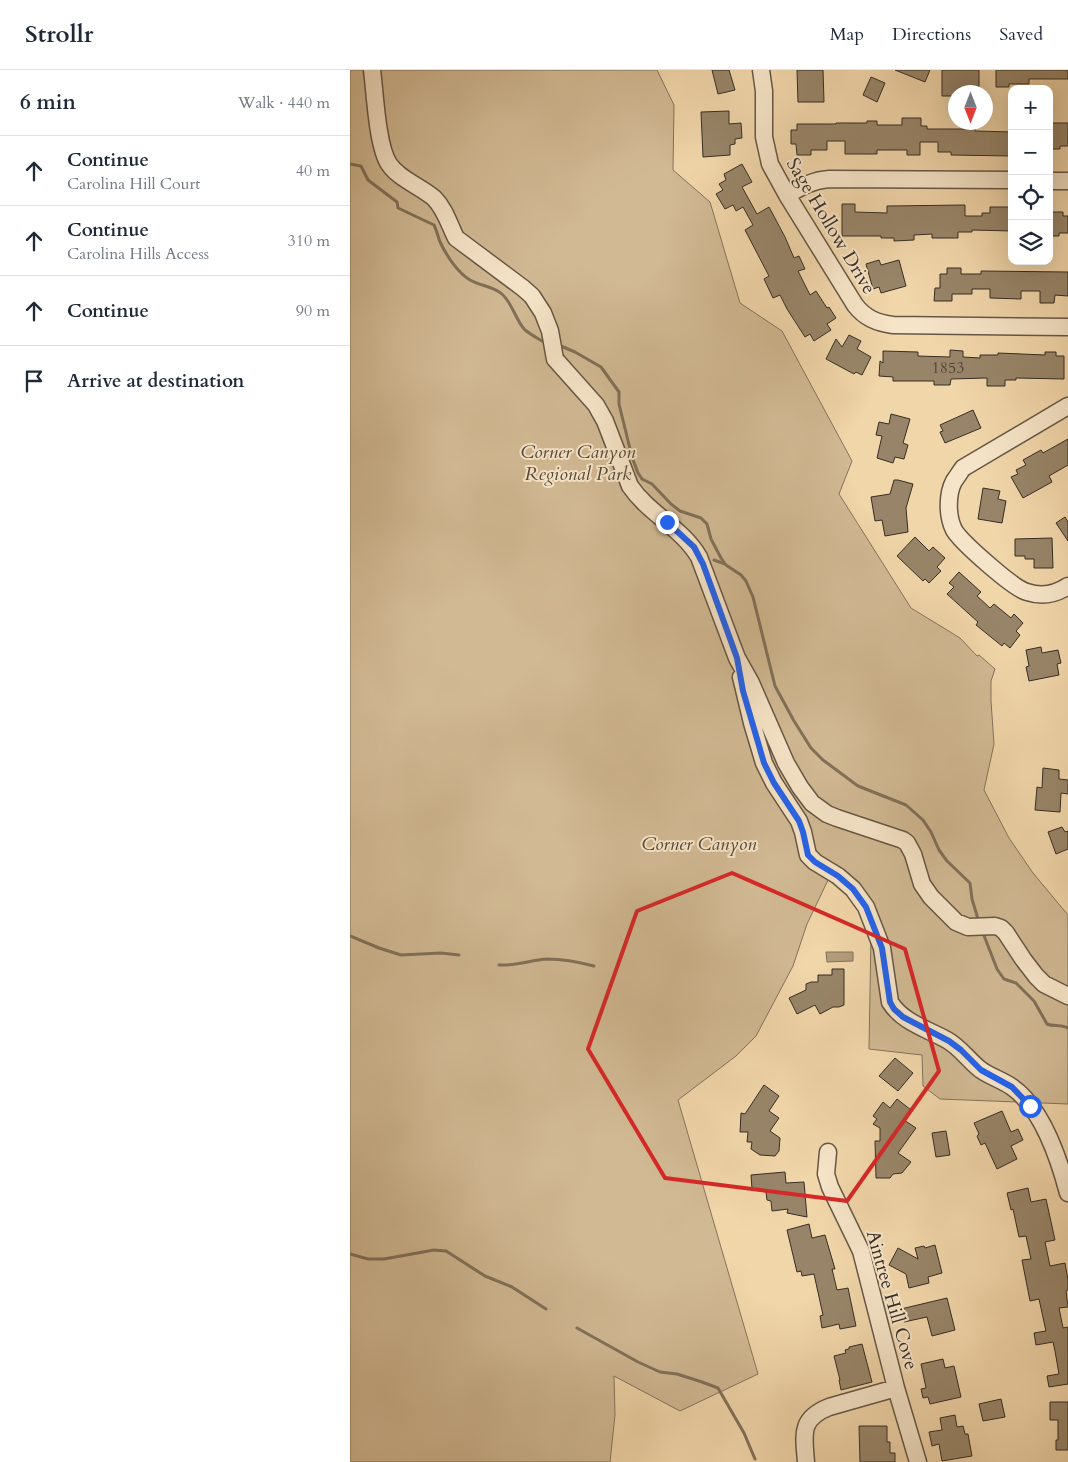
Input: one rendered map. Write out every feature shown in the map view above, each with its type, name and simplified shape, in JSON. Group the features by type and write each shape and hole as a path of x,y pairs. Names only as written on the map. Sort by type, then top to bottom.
{"street":[{"path":"372,70 382,150 392,169 440,204 456,238 523,288 538,304 550,331 555,358 601,412 626,476 635,493 686,538 700,557 737,658 751,683 786,762 800,787 812,803 836,818 903,840 907,843 913,854 922,884 931,897 956,922 968,927 995,926 1001,928 1036,976 1044,984 1068,996"},
{"name":"Sage Hollow Drive","path":"761,70 764,91 765,147 773,171 860,311 878,322 893,325 1068,327"},
{"path":"787,195 806,184 821,179 1008,180"},
{"path":"1053,181 1068,181"},
{"path":"1068,406 963,468 954,482 949,500 950,517 954,530 966,544 1009,582 1027,592 1048,595 1068,586"},
{"path":"737,658 743,691 766,768 799,821 810,858 838,876 853,889 866,907 882,948 890,1002 894,1009 903,1017 957,1047 981,1070 1012,1087 1030,1106 1053,1144 1068,1194"},
{"name":"Aintree Hill Cove","path":"828,1152 826,1174 830,1187 861,1251 896,1388 918,1462"},
{"path":"806,1462 804,1436 807,1422 811,1416 829,1407 896,1388"}],"highlighted area":[{"path":"732,873 905,949 939,1071 847,1201 665,1178 588,1049 637,911"}],"green space":[{"name":"Corner Canyon Regional Park","path":"350,70 657,70 674,105 673,170 710,202 740,303 782,331 852,461 839,494 911,608 960,638 977,656 979,655 995,669 991,681 994,744 984,790 1009,838 1033,873 1068,915 1068,1104 940,1099 923,1086 922,1055 869,1049 871,936 855,899 829,878 807,924 793,966 756,1036 736,1056 678,1100 758,1374 680,1411 614,1376 615,1415 610,1462 350,1462"}],"shaded area":[{"path":"826,952 853,952 853,961 827,962"}],"building":[{"path":"712,70 729,70 735,90 718,94"},
{"path":"797,70 823,70 824,102 798,102"},
{"path":"895,70 930,70 925,82"},
{"path":"942,70 979,70 979,85 948,85 948,96 942,96"},
{"path":"996,70 1068,70 1068,79 1029,79 1029,84 1009,84 1008,87 996,87"},
{"path":"871,77 885,83 877,102 863,95"},
{"path":"729,111 729,124 741,123 742,138 735,139 735,144 730,145 730,155 703,157 701,112"},
{"path":"902,118 921,118 921,126 927,126 927,129 1008,132 1008,156 951,155 951,152 938,152 938,142 920,142 920,155 907,155 907,150 877,150 877,154 845,154 845,141 827,141 827,150 811,150 811,155 797,155 796,144 791,144 791,130 797,130 797,124 867,123 867,121 877,121 877,125 902,125"},
{"path":"1053,123 1068,123 1068,146 1060,146 1060,149 1053,149"},
{"path":"742,164 752,182 742,187 757,214 769,207 794,258 799,256 805,269 798,271 810,295 816,291 836,318 827,324 831,330 814,341 810,334 805,337 780,295 773,298 764,279 769,276 745,230 753,225 743,207 736,211 733,205 725,209 716,194 723,190 719,184 726,180 724,174"},
{"path":"842,204 855,204 855,212 887,213 887,206 965,205 965,216 982,216 982,213 990,213 990,207 1008,207 1008,231 972,230 972,232 958,232 958,238 932,238 932,234 914,235 914,240 894,241 894,238 881,238 881,236 842,236"},
{"path":"1053,212 1063,212 1063,216 1068,216 1068,233 1059,233 1059,236 1053,236"},
{"path":"879,260 881,265 899,260 906,286 881,293 879,287 873,289 866,264"},
{"path":"947,268 961,268 961,274 981,274 981,271 1068,272 1068,296 1055,295 1054,303 1040,303 1040,291 1021,291 1021,299 990,298 990,289 972,289 972,294 952,294 952,301 934,301 935,288 940,288 940,274 947,274"},
{"path":"849,335 861,341 857,349 871,357 862,375 856,372 854,374 826,359 836,339 842,347"},
{"path":"950,350 963,351 963,357 980,358 980,355 998,355 998,353 1045,355 1045,352 1056,352 1056,356 1064,356 1064,379 1016,378 1016,380 1005,380 1005,386 987,386 987,378 951,379 950,385 934,385 934,381 893,381 893,377 879,376 880,361 883,363 883,351 918,352 918,356 950,357"},
{"path":"973,410 981,428 945,443 940,432 943,431 940,425"},
{"path":"891,414 910,419 903,443 908,445 904,459 895,457 893,463 877,458 882,436 876,435 879,422 889,424"},
{"path":"1068,439 1068,465 1049,476 1052,482 1023,498 1011,477 1018,474 1016,470 1026,465 1023,460 1041,450 1043,453"},
{"path":"894,480 913,484 906,508 908,532 885,536 882,520 875,521 871,497 890,494"},
{"path":"983,488 1000,491 998,499 1006,501 1002,523 978,519"},
{"path":"1065,517 1068,522 1068,541 1056,523"},
{"path":"915,537 929,551 933,547 945,558 937,567 941,571 929,583 925,579 923,581 897,556"},
{"path":"1052,538 1053,568 1034,568 1034,559 1025,559 1025,556 1015,556 1015,539"},
{"path":"959,572 981,592 977,596 990,608 994,604 1011,618 1014,614 1023,623 1016,631 1020,635 1010,648 1004,643 1002,646 976,625 978,622 947,594 954,587 949,583"},
{"path":"1041,647 1042,653 1058,650 1061,663 1057,664 1059,675 1029,681 1026,667 1029,666 1026,650"},
{"path":"1043,768 1059,770 1059,779 1068,780 1068,794 1061,793 1060,812 1035,810 1037,787 1042,788"},
{"path":"1062,827 1065,832 1068,831 1068,849 1056,854 1048,832"},
{"path":"832,969 844,969 844,1005 833,1007 820,1014 815,1005 797,1014 789,998 806,990 806,984 818,982 818,975 832,975"},
{"path":"895,1058 913,1073 898,1091 879,1076"},
{"path":"764,1085 779,1096 769,1111 779,1118 770,1131 780,1138 779,1151 775,1156 760,1155 751,1149 752,1142 747,1142 748,1132 740,1132 741,1113 745,1114"},
{"path":"897,1099 911,1110 904,1120 916,1128 898,1153 911,1162 902,1173 893,1174 890,1178 876,1178 875,1141 880,1141 880,1128 873,1124 877,1119 873,1116 883,1102 890,1108"},
{"path":"1002,1111 1011,1132 1018,1129 1023,1140 1011,1146 1017,1159 997,1169 985,1143 981,1145 974,1123"},
{"path":"946,1131 950,1155 936,1157 932,1133"},
{"path":"785,1172 786,1183 804,1182 807,1217 787,1213 788,1209 772,1211 771,1201 767,1200 766,1192 752,1189 751,1175"},
{"path":"1028,1188 1031,1202 1046,1199 1055,1240 1045,1242 1050,1266 1065,1263 1068,1280 1068,1290 1066,1291 1068,1307 1059,1308 1063,1328 1068,1327 1068,1384 1049,1387 1047,1376 1059,1374 1055,1351 1053,1342 1036,1345 1034,1333 1046,1331 1039,1299 1030,1301 1022,1260 1031,1259 1026,1236 1019,1237 1013,1209 1011,1210 1007,1193"},
{"path":"809,1224 812,1238 825,1235 835,1269 832,1269 837,1290 848,1288 856,1326 840,1329 839,1324 822,1328 820,1316 823,1315 814,1274 802,1276 801,1271 797,1272 787,1230"},
{"path":"935,1245 942,1273 928,1277 929,1283 909,1288 906,1274 889,1265 898,1248 918,1259 915,1248"},
{"path":"947,1298 955,1330 932,1336 927,1317 904,1322 901,1309"},
{"path":"862,1344 872,1382 841,1390 834,1356 846,1353 845,1350 849,1349 849,1347"},
{"path":"943,1359 945,1368 954,1366 961,1397 930,1404 928,1397 923,1398 921,1389 926,1388 921,1364"},
{"path":"1001,1399 1005,1417 983,1421 979,1404"},
{"path":"1050,1402 1068,1402 1068,1450 1056,1450 1058,1420 1050,1420"},
{"path":"955,1415 957,1427 963,1426 965,1434 968,1434 972,1456 942,1461 939,1444 932,1446 929,1432 942,1430 940,1418"},
{"path":"859,1426 887,1426 887,1442 890,1442 890,1453 895,1453 895,1462 860,1462"}],"waterway":[{"path":"350,164 361,166 368,180 397,202 398,208 434,225 443,249 457,269 470,280 495,289 502,294 525,330 542,341"},
{"path":"561,346 601,367 619,392 619,404 632,457 642,479 652,484 680,511 701,518 707,524 711,539 721,558 726,565 741,575 746,581 753,597 775,686 811,748 823,760 858,786 906,805 923,820 947,861 970,883 972,899 978,919"},
{"path":"714,560 725,564"},
{"path":"983,933 997,969 1004,979 1016,983 1034,1001 1047,1024 1068,1028"},
{"path":"350,936 401,955 441,953 459,955"},
{"path":"499,965 547,959 594,966"},
{"path":"350,1254 368,1259 384,1259 434,1250 446,1251 485,1276 512,1287 546,1309"},
{"path":"577,1328 660,1372 677,1374 718,1388 744,1433 755,1459"}],"route":[{"path":"667,522 694,547 703,564 737,658 743,691 764,763 774,783 799,821 808,855 853,889 866,907 882,948 890,1002 894,1009 903,1017 957,1047 981,1070 1012,1087 1030,1106"}],"park label":[{"name":"Corner Canyon","path":"699,844"}]}
